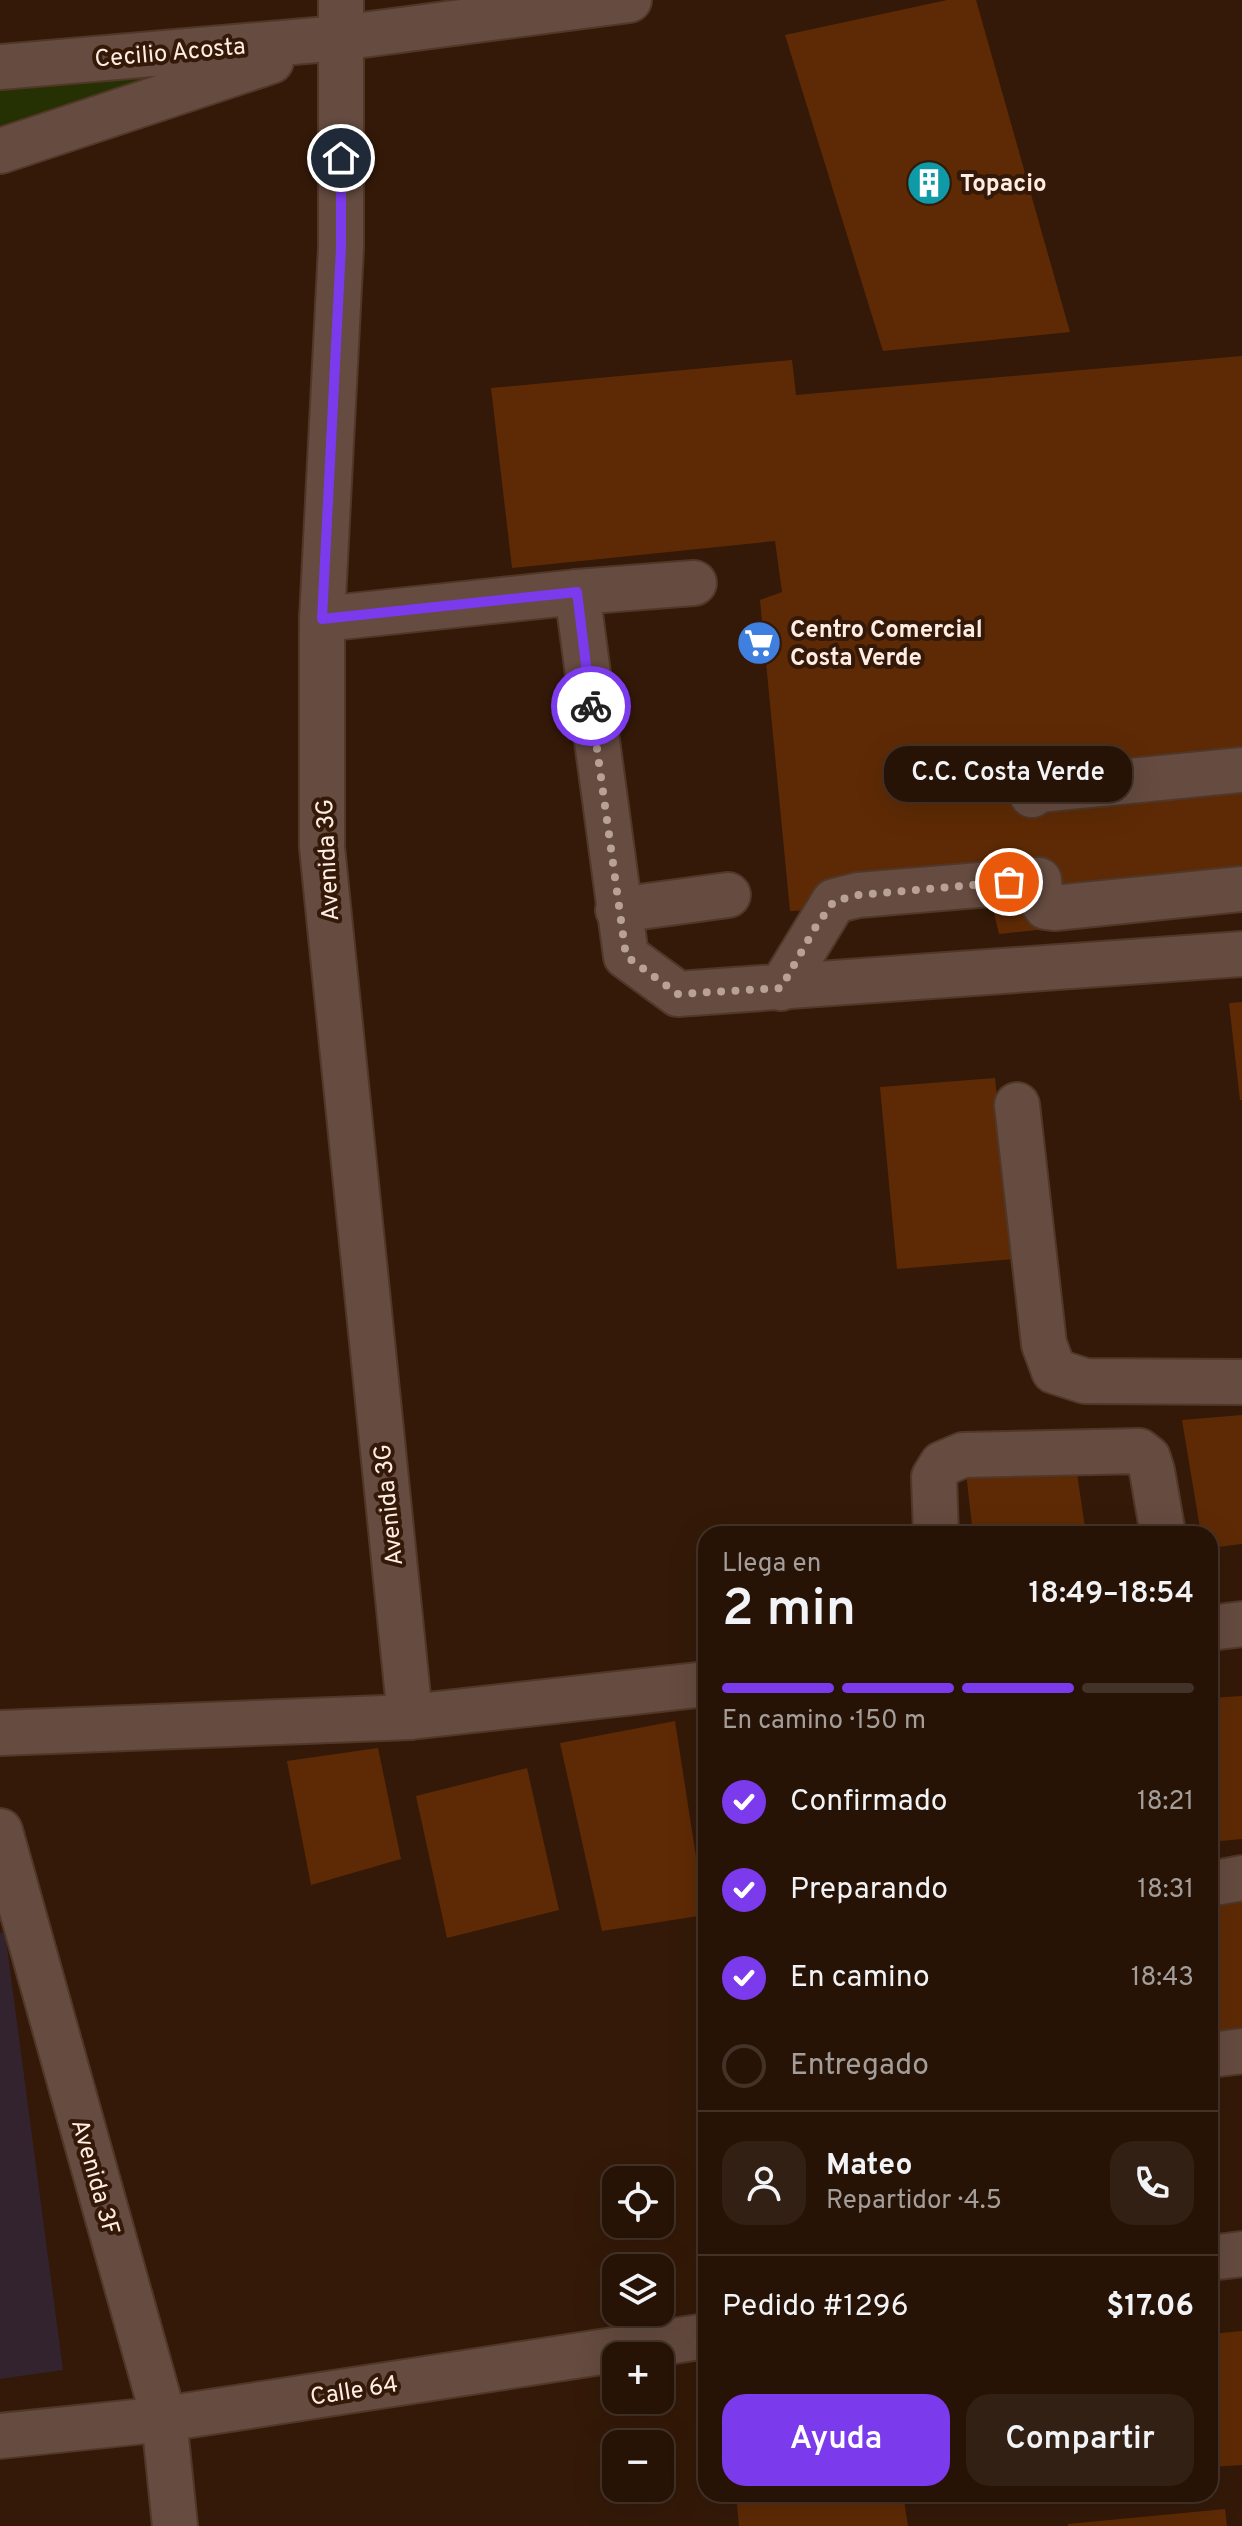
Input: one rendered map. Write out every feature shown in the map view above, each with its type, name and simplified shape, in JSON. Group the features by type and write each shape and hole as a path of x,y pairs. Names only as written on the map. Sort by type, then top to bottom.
{"street":[{"name":"Cecilio Acosta","path":"0,67 341,19 436,0"},
{"name":"Cecilio Acosta","path":"341,19 629,0"},
{"path":"0,151 341,19"},
{"name":"Avenida 3G","path":"341,19 341,247 322,619 322,847 410,1717"},
{"path":"322,619 694,583"},
{"path":"577,592 626,956 678,994 1242,954"},
{"path":"1032,795 1039,790 1242,770"},
{"path":"781,988 834,901 858,895 1039,880 1041,900 1046,907 1054,908 1242,889"},
{"path":"618,910 728,895"},
{"path":"1017,1105 1044,1344 1054,1371 1085,1381 1242,1382"},
{"path":"936,1526 934,1477 942,1464 963,1455 1139,1451 1148,1458 1152,1471 1162,1526"},
{"path":"1218,1627 1242,1624"},
{"path":"0,1733 410,1717 698,1685"},
{"name":"Avenida 3F","path":"0,1831 164,2419 175,2526"},
{"path":"1218,1882 1242,1878"},
{"path":"1218,2054 1242,2051"},
{"path":"1218,2257 1242,2254"},
{"name":"Calle 64","path":"0,2436 164,2419 698,2337"}],"shaded area":[{"path":"5,1932 63,2370 0,2379 0,1933"}],"green space":[{"path":"197,64 0,126 0,81"}],"building":[{"name":"Topacio","path":"947,0 976,0 1070,332 883,351 785,35"},
{"path":"1242,356 1242,908 999,934 992,904 790,911 760,600 782,592 775,541 512,568 491,388 792,360 796,395"},
{"path":"1242,1002 1242,1100 1240,1100 1229,1003"},
{"path":"995,1078 1014,1259 897,1269 880,1087"},
{"path":"1242,1415 1242,1544 1218,1547 1218,1526 1200,1526 1182,1420"},
{"path":"1075,1460 1085,1526 972,1526 965,1464"},
{"path":"1242,1696 1242,1839 1218,1841 1218,1698"},
{"path":"675,1721 698,1870 698,1916 602,1931 560,1743"},
{"path":"378,1748 401,1859 311,1885 287,1761"},
{"path":"527,1768 559,1910 447,1938 416,1796"},
{"path":"1242,1880 1242,2046 1218,2050 1218,1884"},
{"path":"1242,2331 1242,2465 1218,2466 1218,2333"},
{"path":"737,2502 904,2502 908,2526 739,2526"},
{"path":"1225,2509 1227,2526 1068,2526 1068,2524"}],"way so far":[{"path":"591,706 626,956 678,994 781,988 834,901 858,895 1009,882"}],"place":[{"name":"Topacio","path":"929,183"},
{"name":"Centro Comercial Costa Verde","path":"759,643"},
{"name":"C.C. Costa Verde","path":"1009,882"}],"route":[{"path":"341,158 341,247 322,619 577,592 591,706"}]}
